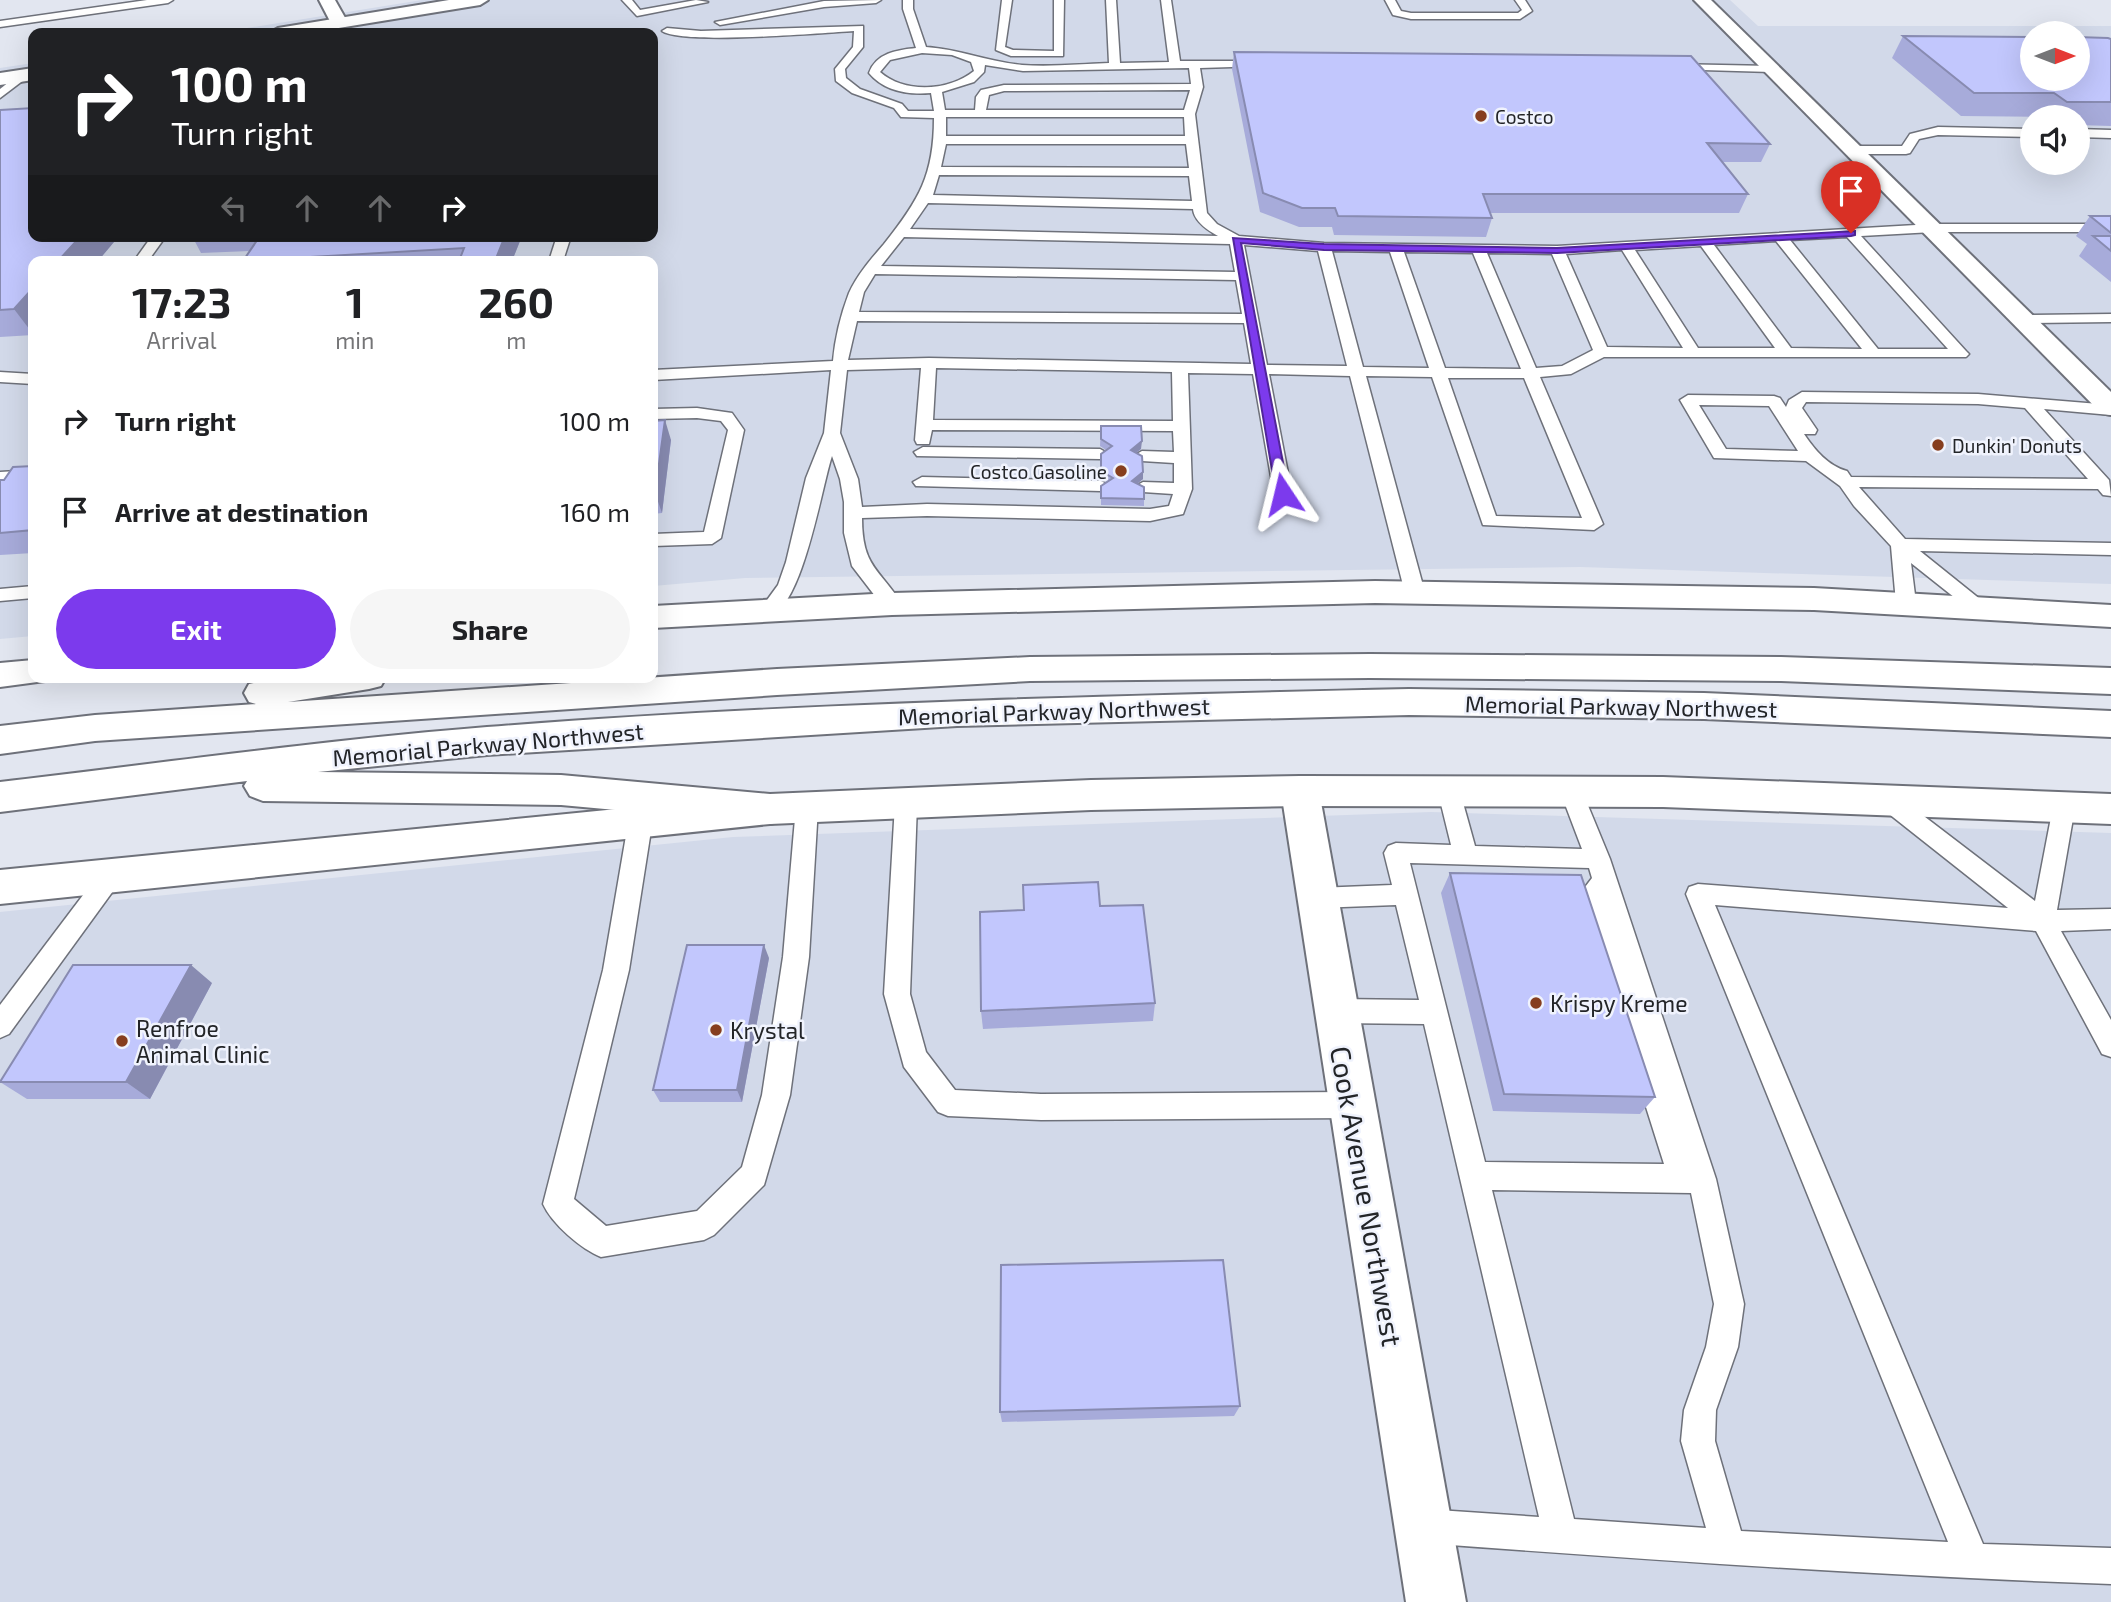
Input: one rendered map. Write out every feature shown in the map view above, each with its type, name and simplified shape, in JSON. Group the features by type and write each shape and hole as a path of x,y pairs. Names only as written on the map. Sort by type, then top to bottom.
{"main road":[{"path":"327,0 339,23"},
{"path":"308,28 480,0"},
{"path":"1702,0 1933,228 2111,409"},
{"path":"0,79 28,75"},
{"path":"658,617 892,604 1139,596 1415,593 1906,603 2111,616"},
{"name":"Memorial Parkway Northwest","path":"0,740 95,728 777,682 1030,669 1370,666 1754,669 2111,681"},
{"path":"0,675 28,672"},
{"path":"95,728 233,697 328,683"},
{"name":"Memorial Parkway Northwest","path":"0,797 334,756 487,741 971,713 1422,702 1704,706 2111,723"},
{"path":"40,793 297,785 561,790 789,808"},
{"path":"0,887 113,873 789,808 1091,794 1300,791 1664,792 2111,809"},
{"name":"Cook Avenue Northwest","path":"1300,791 1436,1602"}],"lane":[{"path":"0,24 168,0"},
{"path":"627,0 637,13 672,5 703,2 701,0"},
{"path":"658,34 824,4 876,0"},
{"path":"908,0 908,9 922,50"},
{"path":"1007,0 1000,48 1011,53 1059,54 1059,0"},
{"path":"1111,0 1115,67"},
{"path":"1166,0 1175,66"},
{"path":"1390,0 1397,12 1411,16 1460,12 1520,16 1527,11 1520,0"},
{"path":"667,32 701,34 859,28 857,69"},
{"path":"1189,114 905,115 898,106 856,91 840,79 857,69 892,56 922,50 953,52 975,60 1023,68 1281,62"},
{"path":"974,78 980,66 975,60"},
{"path":"1194,66 1197,88 1189,114 1200,214 1212,227 1236,240"},
{"path":"1659,67 1771,69"},
{"path":"857,69 874,73 888,85 910,89 936,89 1023,68"},
{"path":"0,94 28,75"},
{"path":"980,113 985,92 1004,88 1197,88"},
{"path":"769,611 787,586 796,562 815,478 832,433 840,365 849,316 857,292 870,270 901,233 924,199 940,140 940,113 936,89"},
{"path":"1854,150 1906,150 1914,137 1938,131 2020,133"},
{"path":"2090,133 2111,134"},
{"path":"940,140 1193,140"},
{"path":"932,171 1194,172"},
{"path":"924,199 1198,205"},
{"path":"901,233 1236,240 1324,247 1557,250 1933,228 2111,228"},
{"path":"658,375 929,363 1528,373 1565,371 1601,352 1961,354 1851,233"},
{"path":"1780,237 1873,353"},
{"path":"1236,240 1283,494"},
{"path":"1705,242 1786,353"},
{"path":"1626,246 1693,352"},
{"path":"1324,247 1415,593"},
{"path":"1396,248 1436,373 1489,521 1594,524 1528,373 1478,249"},
{"path":"1557,250 1601,352"},
{"path":"870,270 1243,275"},
{"path":"849,316 1251,319"},
{"path":"2023,319 2111,318"},
{"path":"927,510 922,482 923,425 929,363"},
{"path":"853,513 927,510 1150,515 1177,510 1183,489 1180,458 1180,368"},
{"path":"0,377 28,379"},
{"path":"1981,608 1900,545 1846,482 1794,408 1802,397 1978,399 2111,409"},
{"path":"1810,456 1720,454 1688,400 1774,401 1810,456 1846,482 2107,489"},
{"path":"2031,405 2107,489"},
{"path":"658,414 697,413 726,417 736,430 712,538 658,540"},
{"path":"923,425 1180,426"},
{"path":"832,433 849,479 853,533 861,566 892,604"},
{"path":"923,452 1100,454"},
{"path":"1142,456 1180,458"},
{"path":"0,477 28,475"},
{"path":"922,482 1101,486"},
{"path":"1143,487 1183,489"},
{"path":"1900,545 2111,550"},
{"path":"1900,545 1906,603"},
{"path":"0,595 28,592"},
{"path":"1570,791 1601,870 1591,895 1692,1180 1729,1304 1722,1347 1700,1410 1698,1441 1729,1548"},
{"path":"1449,792 1466,856"},
{"path":"1887,800 2043,922 2111,1045"},
{"path":"906,804 897,994 914,1058 947,1103 1041,1107 1352,1105"},
{"path":"2043,922 2064,807"},
{"path":"640,824 616,970 558,1204 601,1242 704,1225 754,1175 776,1095 796,957 789,808"},
{"path":"1562,1536 1396,853 1466,856 1601,870"},
{"path":"0,1026 113,873"},
{"path":"1973,1562 1698,894 2043,922 2111,919"},
{"path":"1317,898 1406,895"},
{"path":"1336,1011 1434,1012"},
{"path":"1475,1176 1692,1180"},
{"path":"1423,1526 1729,1548 1973,1562 2111,1566"}],"shaded area":[{"path":"422,0 1730,0 1758,26 2020,26 2020,91 2090,91 2090,26 2111,26 2111,584 1580,567 745,578 658,586 658,256 28,256 28,636 0,639 0,68 28,64 28,242 658,242 658,28 247,28"},
{"path":"1431,812 2111,833 2111,1602 0,1602 0,912 733,837"}],"building":[{"path":"1903,36 2020,37 2020,91 2090,91 2090,37 2111,39 2111,102 2067,102 2054,93 1974,93"},
{"name":"Costco","path":"1234,52 1691,56 1770,144 1707,143 1748,194 1483,194 1492,218 1338,216 1335,208 1302,208 1263,193"},
{"path":"28,108 28,242 75,242 63,256 28,256 28,294 14,309 0,310 0,110"},
{"path":"2090,216 2111,216 2111,233"},
{"path":"2093,236 2111,236 2111,251"},
{"path":"256,242 503,242 497,256 461,256 464,248 328,256 246,256"},
{"path":"665,420 658,471 658,421"},
{"name":"Costco Gasoline","path":"1101,426 1141,426 1142,441 1131,450 1142,456 1143,472 1132,481 1144,487 1144,499 1101,498 1101,486 1113,478 1101,471 1101,454 1112,446 1101,439"},
{"path":"28,466 28,530 0,533 0,480 4,480 13,467"},
{"name":"Krispy Kreme","path":"1450,873 1581,875 1655,1097 1504,1094"},
{"path":"1098,882 1100,906 1143,905 1155,1003 981,1011 980,912 1024,910 1023,885"},
{"name":"Krystal","path":"687,945 764,945 737,1090 653,1090"},
{"path":"73,965 191,965 126,1082 0,1082"},
{"path":"1223,1260 1240,1406 1000,1412 1001,1265"}],"place":[{"name":"Costco","path":"1481,116"},
{"name":"Dunkin' Donuts","path":"1938,445"},
{"name":"Costco Gasoline","path":"1121,471"},
{"name":"Krispy Kreme","path":"1536,1003"},
{"name":"Krystal","path":"716,1030"},
{"name":"Renfroe Animal Clinic","path":"122,1041"}],"route":[{"path":"1283,494 1236,240 1324,247 1557,250 1851,233"}]}
